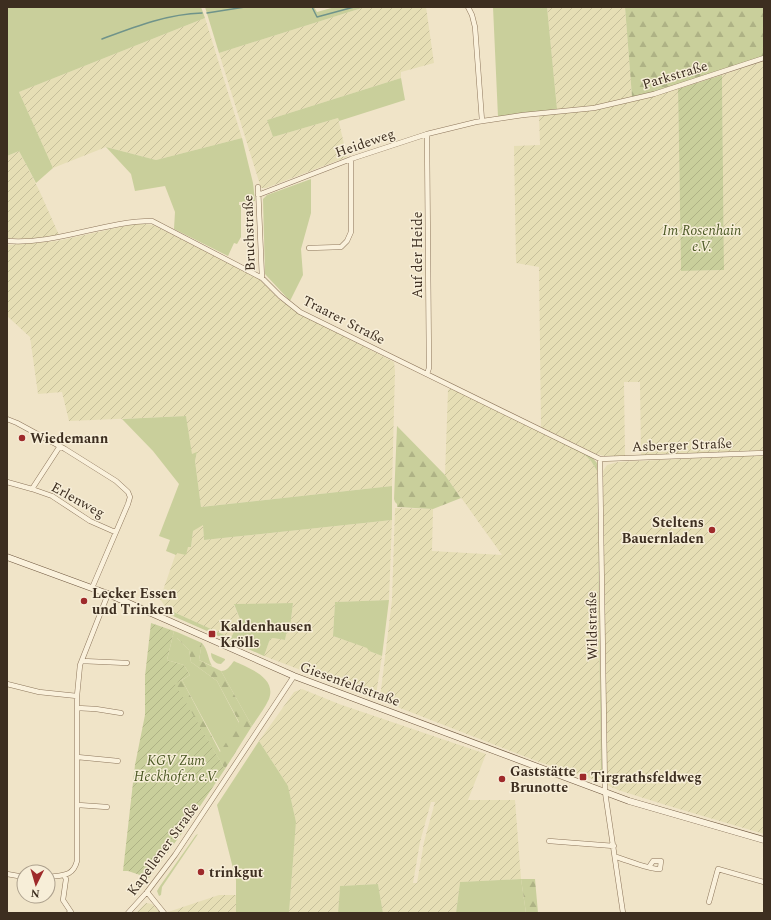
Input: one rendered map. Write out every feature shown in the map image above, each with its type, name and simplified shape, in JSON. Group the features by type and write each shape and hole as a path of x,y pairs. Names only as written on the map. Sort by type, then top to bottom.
{"main road":[{"name":"Giesenfeldstraße","path":"7,557 108,594 294,676 629,801 764,840"}],"street":[{"path":"468,7 475,27 482,121"},
{"name":"Parkstraße","path":"592,109 654,94 764,58"},
{"name":"Heideweg","path":"258,195 351,159 427,134 482,121 523,115 592,109"},
{"name":"Auf der Heide","path":"427,134 429,368 427,374"},
{"path":"309,248 341,247 347,241 351,232 351,159"},
{"name":"Bruchstraße","path":"258,187 262,278"},
{"name":"Traarer Straße","path":"7,241 30,241 74,235 137,221 152,221 262,278 280,296 300,312 600,459"},
{"path":"7,419 60,446 116,481 128,492 130,497 128,504 92,588"},
{"path":"32,489 60,446"},
{"name":"Asberger Straße","path":"600,459 764,453"},
{"name":"Wildstraße","path":"600,459 606,792"},
{"name":"Erlenweg","path":"7,482 52,496 90,521 115,532"},
{"path":"56,876 71,873 75,868 77,861 77,696 82,661 108,594"},
{"path":"82,661 127,663"},
{"name":"Kapellener Straße","path":"128,913 148,892 176,855 294,676"},
{"path":"7,684 39,692 77,696"},
{"path":"77,708 121,713"},
{"path":"77,757 118,761"},
{"path":"606,792 623,913"},
{"path":"78,805 107,807"},
{"path":"550,841 614,846"},
{"path":"616,857 650,867"},
{"path":"709,902 718,869 764,882"},
{"path":"64,875 66,879 63,900 71,912 69,913"},
{"path":"148,892 164,913"}],"shaded area":[{"path":"365,7 426,7 434,63 401,72 401,78 267,120 273,137 338,118 347,157 266,188 261,188 219,53"},
{"path":"547,7 625,7 632,97 595,108 557,109"},
{"path":"205,18 242,138 156,160 106,147 53,168 19,92"},
{"path":"764,61 764,450 641,456 640,382 624,382 625,456 609,457 596,454 541,427 539,267 516,263 514,146 540,145 539,115 602,109 678,89 681,271 724,270 722,75"},
{"path":"19,151 39,190 59,235 32,239 7,238 7,156"},
{"path":"139,223 153,225 259,279 278,298 297,312 394,362 392,486 201,507 195,461 197,453 192,455 186,416 69,421 62,392 38,394 30,337 7,316 7,245 57,241"},
{"path":"451,388 585,455 597,471 601,777 596,780 539,762 382,701 380,698 392,600 395,508 433,509 432,551 502,555 445,475 448,390"},
{"path":"764,455 764,834 618,790 607,784 603,471 607,465 618,462"},
{"path":"392,520 389,600 335,602 333,636 368,648 369,651 382,656 376,695 374,698 264,656 270,639 285,640 287,630 290,628 293,603 234,605 240,619 231,638 167,609 160,599 176,553 191,547 193,531 203,524 204,540"},
{"path":"302,689 339,704 486,754 468,800 515,800 521,879 460,882 456,913 383,913 378,884 340,886 338,913 289,913 296,822 288,786 259,741 294,692","holes":["431,802 435,802 424,842 417,883 413,883 420,842"]},
{"path":"219,895 236,895 236,913 168,912"},
{"path":"146,903 152,904 161,913 136,913"}],"green space":[{"path":"7,7 201,7 205,18 19,92 53,168 36,183 19,151 7,156"},
{"path":"205,7 314,7 317,12 335,7 365,7 219,53"},
{"path":"493,7 547,7 557,109 498,117"},
{"path":"625,7 764,7 764,56 656,92 632,97"},
{"name":"Im Rosenhain e.V.","path":"722,75 724,270 681,271 678,89"},
{"path":"401,78 405,100 339,121 338,118 273,137 267,120"},
{"path":"242,138 253,183 255,201 239,202 239,205 241,205 241,237 237,244 234,243 228,256 174,229 175,212 165,186 135,191 131,174 106,147 156,160"},
{"path":"311,179 311,213 301,249 303,275 290,301 265,274 263,199 267,195"},
{"path":"451,388 592,457 597,463 601,776 597,471 585,455"},
{"path":"186,416 192,454 197,452 195,461 201,507 392,486 392,520 204,540 203,525 193,531 191,547 188,547 186,555 177,553 176,555 166,551 170,540 159,536 179,484 153,451 122,419"},
{"path":"397,426 445,475 461,498 433,509 397,507 394,499"},
{"path":"389,600 382,656 369,651 367,648 333,636 335,602"},
{"path":"293,603 290,628 287,630 285,640 270,639 264,656 166,613 167,609 231,638 240,619 234,604"},
{"name":"KGV Zum Heckhofen e.V.","path":"151,623 174,631 167,660 184,665 190,675 175,684 225,769 182,833 149,878 128,871 123,871 135,765 145,715 145,676"},
{"path":"174,631 177,632 177,638 189,650 191,662 217,681 239,723 221,752 182,680 190,675 184,665 167,660"},
{"path":"177,632 202,643 199,660 221,671 252,726 225,769 174,684 182,680 220,752 239,722 217,681 191,662 189,650 177,638"},
{"path":"202,643 206,649 212,666 199,660"},
{"path":"211,653 225,660 221,664 215,662"},
{"path":"234,661 260,674 269,685 269,699 252,726 221,671 227,669"},
{"path":"259,741 288,786 296,822 289,913 236,913 236,880 217,805"},
{"path":"198,834 162,887 161,895 159,896 157,891 160,886"},
{"path":"521,879 526,913 456,913 460,882"},
{"path":"521,879 535,879 538,913 526,913"},
{"path":"378,884 383,913 338,913 340,886"}],"waterway":[{"path":"207,13 245,7"},
{"path":"312,7 317,17 354,7"},
{"path":"102,39 163,19 202,13"}],"place":[{"name":"Wiedemann","path":"22,438"},
{"name":"Steltens Bauernladen","path":"712,530"},
{"name":"Lecker Essen und Trinken","path":"84,601"},
{"name":"Kaldenhausen Krölls","path":"212,634"},
{"name":"Tirgrathsfeldweg","path":"583,777"},
{"name":"Gaststätte Brunotte","path":"502,779"},
{"name":"trinkgut","path":"201,872"}]}
